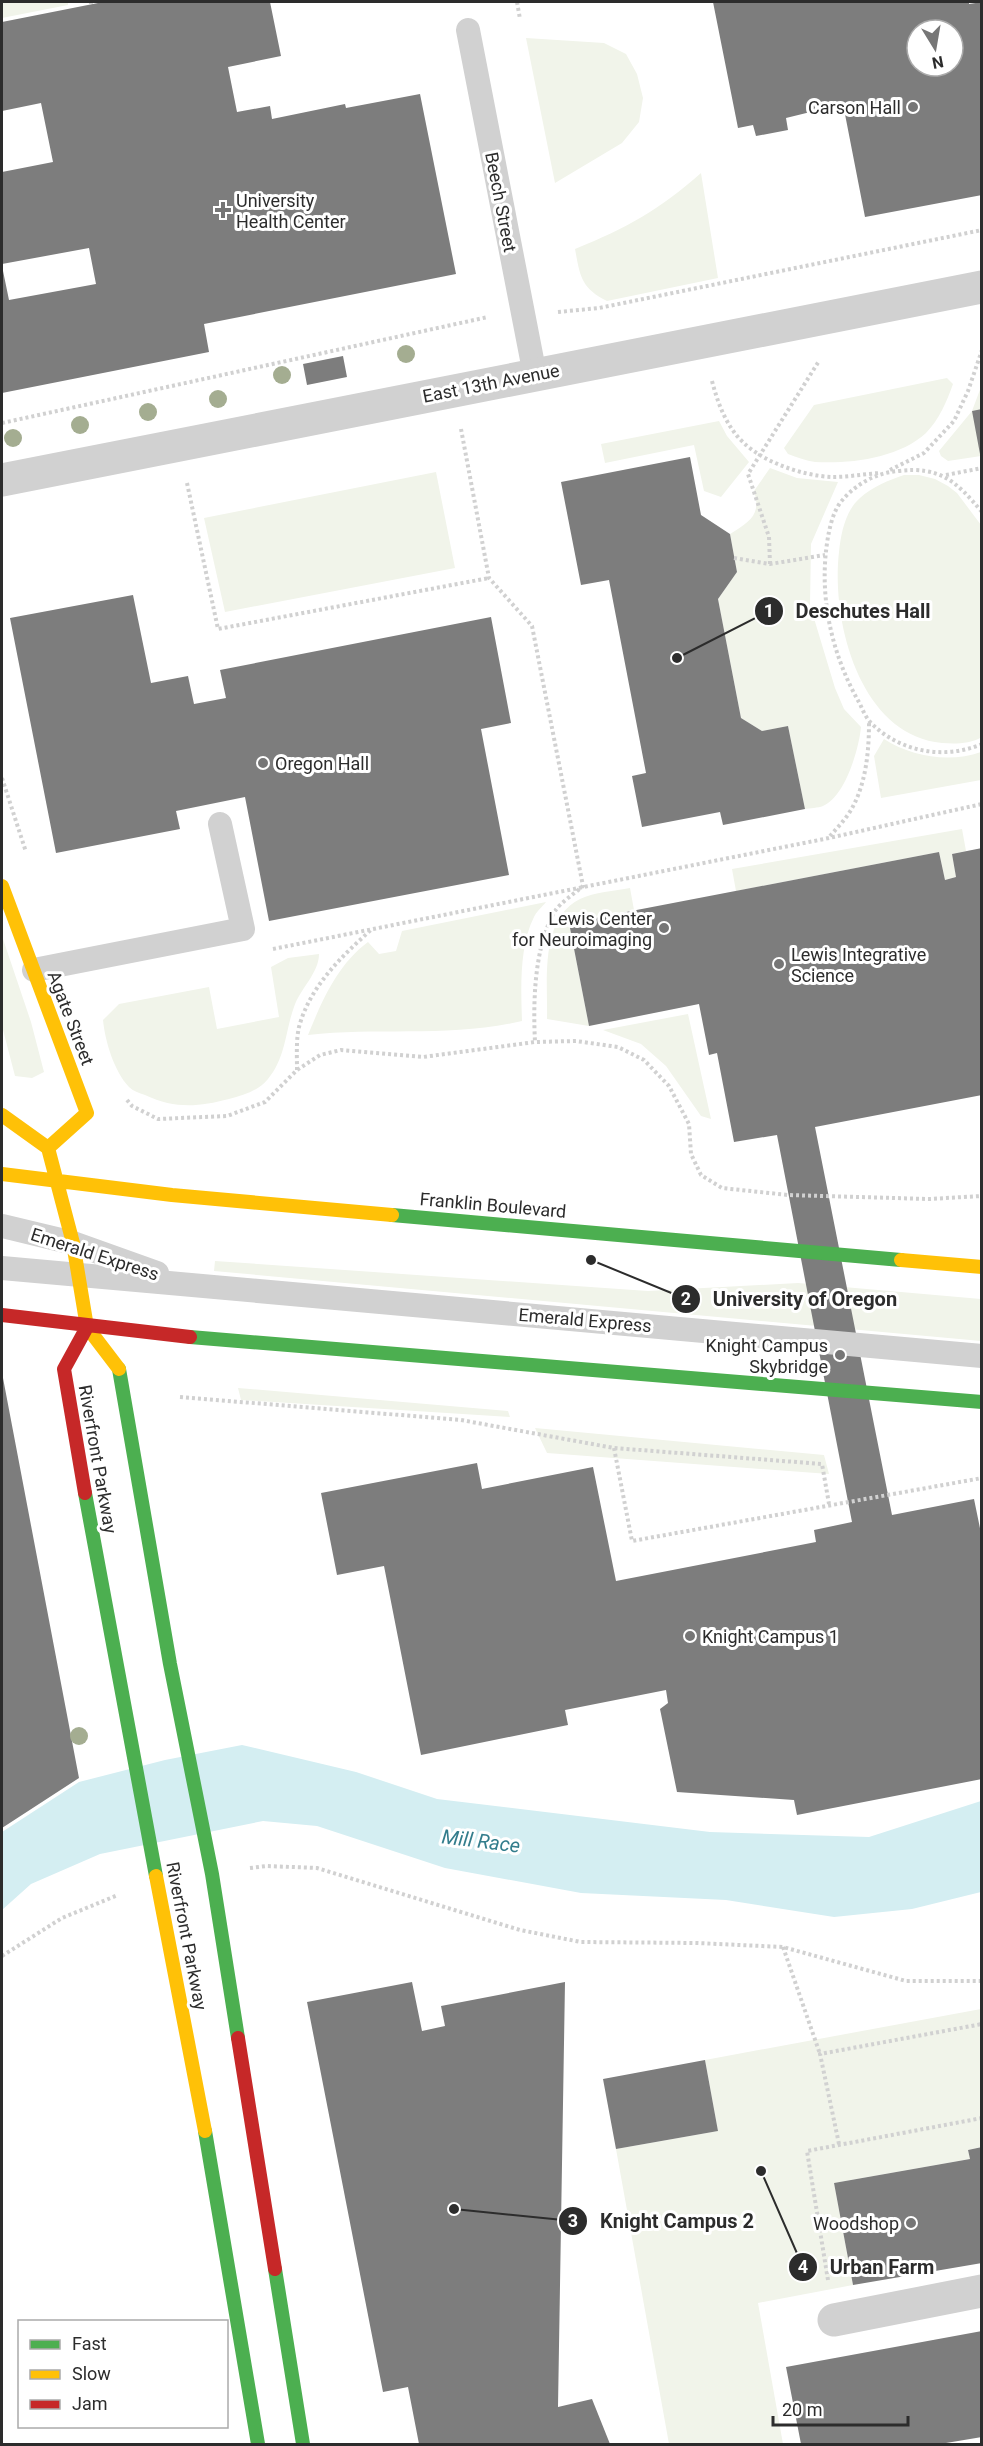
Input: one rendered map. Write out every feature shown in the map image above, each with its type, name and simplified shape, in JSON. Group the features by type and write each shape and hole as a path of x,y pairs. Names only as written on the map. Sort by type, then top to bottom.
{"street":[{"name":"East 13th Avenue","path":"2,480 981,287"},
{"name":"Agate Street","path":"2,886 87,1113 48,1148"},
{"path":"2,1115 48,1148 80,1275 87,1327"},
{"name":"Franklin Boulevard","path":"2,1174 196,1197 981,1267"},
{"path":"2,1315 209,1340 981,1402"},
{"name":"Riverfront Parkway","path":"258,2445 242,2334 189,2042 135,1771 64,1369 87,1327 120,1370 170,1664 207,1848 303,2445"},
{"path":"834,2320 981,2291"}],"lane":[{"name":"Beech Street","path":"468,30 535,375"},
{"path":"34,970 243,929 220,824"},
{"name":"Emerald Express","path":"2,1226 73,1243 188,1284"},
{"name":"Emerald Express","path":"2,1268 981,1356"}],"path":[{"path":"517,2 520,19"},
{"path":"770,564 769,537 748,474 847,314"},
{"path":"702,342 720,408 735,434 761,456 797,472 833,477 918,469 945,476 957,485 981,513"},
{"path":"981,350 968,391 954,421 924,453 861,483 840,504 830,524 825,555 828,619 838,656 869,722 886,736 905,746 928,751 948,753 981,744"},
{"path":"450,392 461,429 489,578 532,626 583,886"},
{"path":"178,444 218,629 489,578"},
{"path":"945,476 981,468"},
{"path":"734,558 770,564 825,555"},
{"path":"829,838 850,810 861,787 870,744 869,722"},
{"path":"2,778 28,859"},
{"path":"273,949 829,838 981,804"},
{"path":"535,1042 533,1011 538,966 548,925 557,909 583,886"},
{"path":"297,1070 299,1028 309,1002 323,979 344,954 373,928"},
{"path":"120,1092 132,1106 158,1119 226,1116 266,1101 297,1070 320,1055 341,1050 423,1057 535,1042 576,1041 618,1047 644,1060 669,1086 689,1124 690,1154 701,1175 722,1188 788,1196 929,1199 981,1196"},
{"path":"180,1397 468,1421 614,1448 822,1464 829,1504"},
{"path":"614,1448 632,1541 981,1478"},
{"path":"249,1868 267,1866 317,1868 520,1930 581,1942 697,1943 783,1947 906,1981 981,1981"},
{"path":"2,1956 62,1918 122,1893"},
{"path":"783,1947 820,2054 839,2144"},
{"path":"820,2054 981,2024"},
{"path":"834,2320 807,2151 981,2118"}],"shaded area":[{"path":"2,2 68,2 68,5 2,18"},
{"path":"526,38 604,43 626,54 637,74 643,98 639,122 622,143 555,183"},
{"path":"701,173 718,278 607,301 592,291 580,274 575,249 642,217 671,198"},
{"path":"947,378 953,384 931,428 915,442 889,454 844,462 815,462 788,454 784,448 814,405"},
{"path":"981,387 981,456 948,461 941,456 939,451 972,411"},
{"path":"719,421 727,436 749,462 721,497 704,491 694,445 605,463 601,444"},
{"path":"770,468 797,478 838,482 811,544 810,605 835,688 844,709 861,727 854,759 844,783 831,801 816,808 805,809 788,726 762,731 741,718 718,599 737,572 730,534 752,517 756,506 754,491"},
{"path":"436,472 455,568 225,612 204,518"},
{"path":"904,475 919,475 935,479 948,486 957,493 981,525 982,737 973,741 942,743 913,735 890,719 871,697 856,670 846,640 840,609 838,579 839,552 845,523 855,503 865,494 881,484"},
{"path":"884,739 907,750 931,756 957,757 981,752 981,780 881,798 874,756"},
{"path":"962,829 966,851 952,854 956,877 945,880 939,852 736,891 732,869"},
{"path":"630,888 634,910 569,923 589,1026 547,1019 548,953 558,921 567,908 580,899 598,893"},
{"path":"546,902 535,915 523,954 522,1021 442,1031 308,1035 339,973 357,951 368,942 379,954 396,951 402,931"},
{"path":"2,936 31,1022 44,1072 32,1078 15,1076 2,1026"},
{"path":"319,954 316,968 294,1007 274,1071 255,1090 218,1102 177,1105 134,1091 119,1073 108,1046 103,1020 119,1004 209,987 217,1029 279,1017 271,967 288,958"},
{"path":"688,1014 711,1119 701,1116 666,1066 641,1044 603,1030"},
{"path":"215,1261 648,1291 798,1283 981,1299 981,1341 214,1271"},
{"path":"238,1388 508,1411 510,1417 241,1400"},
{"path":"535,1428 824,1455 829,1474 547,1453"},
{"path":"981,2009 981,2147 968,2150 970,2159 834,2183 853,2285 758,2303 783,2444 669,2444 616,2149 718,2131 705,2060"}],"water":[{"name":"Mill Race","path":"242,1745 356,1772 437,1799 710,1832 869,1837 981,1801 981,1892 912,1909 834,1917 726,1900 581,1893 445,1868 317,1826 263,1821 100,1854 31,1884 2,1910 2,1832 79,1782 165,1760"}],"building":[{"name":"University Health Center","path":"103,2 270,2 281,56 228,67 237,112 270,106 272,119 345,104 346,108 420,94 456,274 204,324 209,352 2,393 2,266 9,300 96,284 89,248 2,264 2,172 53,162 41,103 2,111 2,22"},
{"name":"Carson Hall","path":"713,2 969,2 969,4 982,2 982,195 865,217 843,104 786,118 788,130 756,136 753,125 738,128"},
{"path":"343,356 347,377 307,385 303,364"},
{"path":"982,409 982,454 980,454 972,411"},
{"path":"690,457 701,515 730,534 737,572 718,599 741,718 762,731 788,726 805,809 723,825 720,812 642,827 632,776 646,773 609,580 581,585 561,482"},
{"name":"Oregon Hall","path":"133,595 151,683 188,676 194,704 226,698 220,670 491,617 511,723 481,729 509,875 269,921 245,797 176,811 180,829 56,853 10,618"},
{"name":"Knight Campus 1","path":"982,848 982,1095 815,1127 892,1515 974,1499 982,1538 982,1779 797,1815 794,1800 677,1792 660,1709 668,1703 666,1690 565,1710 568,1725 421,1755 384,1566 337,1575 321,1493 477,1463 482,1489 593,1467 616,1581 816,1542 814,1530 852,1522 777,1135 734,1142 717,1053 709,1055 699,1004 589,1026 569,923 939,852 945,880 956,877 952,854"},
{"path":"2,1379 79,1778 2,1828"},
{"path":"412,1982 422,2031 445,2026 441,2006 565,1982 558,2407 592,2399 610,2444 419,2444 408,2387 383,2392 307,2002"},
{"path":"705,2060 718,2131 616,2149 603,2079"},
{"name":"Woodshop","path":"982,2147 982,2263 853,2285 834,2183 970,2159 968,2150"},
{"path":"982,2331 982,2437 940,2444 801,2444 786,2367"}],"traffic: fast":[{"path":"392,1215 901,1260"},
{"path":"190,1337 982,1402"},
{"path":"119,1369 170,1664 212,1874 238,2038"},
{"path":"85,1493 156,1876"},
{"path":"205,2131 258,2444"},
{"path":"275,2269 303,2444"}],"traffic: slow":[{"path":"2,886 87,1113 48,1148"},
{"path":"2,1115 48,1148 73,1243 87,1327 119,1369"},
{"path":"2,1174 172,1195 392,1215"},
{"path":"901,1260 982,1267"},
{"path":"156,1876 205,2131"}],"traffic: jam":[{"path":"2,1315 190,1337"},
{"path":"85,1493 64,1369 87,1327"},
{"path":"238,2038 275,2269"}],"place":[{"name":"Carson Hall","path":"913,107"},
{"name":"University Health Center","path":"223,210"},
{"name":"Deschutes Hall","path":"677,658"},
{"name":"Oregon Hall","path":"263,763"},
{"name":"Lewis Center for Neuroimaging","path":"664,928"},
{"name":"Lewis Integrative Science","path":"779,964"},
{"name":"University of Oregon","path":"591,1260"},
{"name":"Knight Campus Skybridge","path":"840,1355"},
{"name":"Knight Campus 1","path":"690,1636"},
{"name":"Urban Farm","path":"761,2171"},
{"name":"Knight Campus 2","path":"454,2209"},
{"name":"Woodshop","path":"911,2223"}]}
